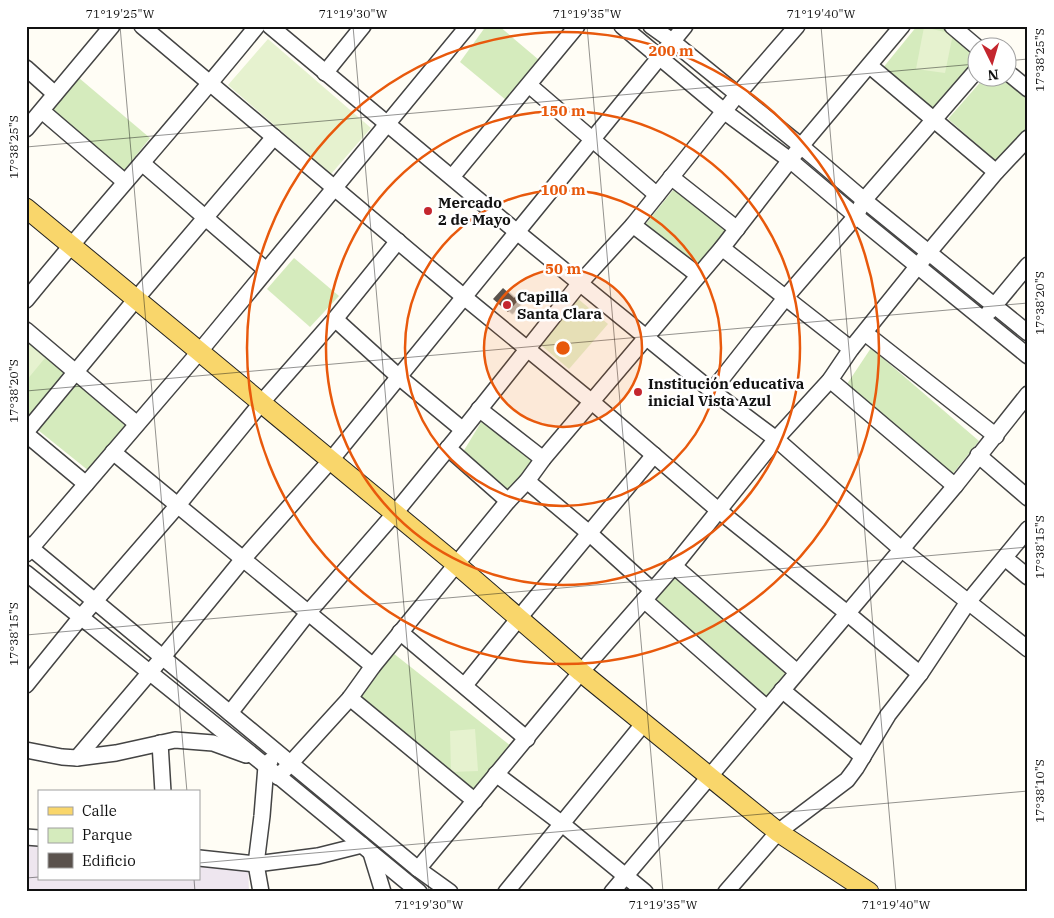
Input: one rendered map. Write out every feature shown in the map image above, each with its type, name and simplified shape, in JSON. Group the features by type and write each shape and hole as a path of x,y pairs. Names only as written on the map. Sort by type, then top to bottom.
{"main road":[{"path":"26,208 395,513 644,724 778,832 869,892"}],"street":[{"path":"26,129 112,26"},
{"path":"142,26 526,349 592,402 718,510 847,612 920,674"},
{"path":"26,300 257,26"},
{"path":"270,26 517,232 712,391 776,439 901,549 1028,649"},
{"path":"325,73 363,26"},
{"path":"452,177 577,26"},
{"path":"622,26 725,112 791,161 1028,356"},
{"path":"651,26 801,146 864,200 1028,333"},
{"path":"77,758 243,559 331,460 685,26"},
{"path":"230,713 308,613 395,513 580,283 633,225 737,95 797,26"},
{"path":"952,26 966,38"},
{"path":"278,777 350,698 372,666 508,501 527,481 542,459 722,248 801,146 870,66 898,28"},
{"path":"450,892 418,869 292,763 28,549 200,351 387,123 461,29"},
{"path":"870,66 996,172"},
{"path":"26,68 55,94"},
{"path":"1016,79 1028,89"},
{"path":"712,391 786,297 856,216 864,200 966,82"},
{"path":"529,85 657,194"},
{"path":"42,111 126,182"},
{"path":"86,484 26,433 136,299 274,137"},
{"path":"418,869 581,672 674,566 776,439 830,380 852,349 929,252 996,172 1028,138"},
{"path":"142,163 266,270"},
{"path":"671,177 736,230"},
{"path":"633,225 698,275"},
{"path":"26,686 94,601 178,505 262,402 335,319 398,241"},
{"path":"722,248 852,349"},
{"path":"984,318 1028,265"},
{"path":"335,319 463,430"},
{"path":"26,330 137,424"},
{"path":"865,333 996,436"},
{"path":"830,380 955,486"},
{"path":"612,892 955,486 1028,394"},
{"path":"479,409 542,459"},
{"path":"448,448 508,501"},
{"path":"113,452 372,666"},
{"path":"465,686 654,455"},
{"path":"978,455 1028,498"},
{"path":"527,481 589,533 648,595 767,708"},
{"path":"726,892 778,832 847,780 888,715 920,674 968,602 1028,529"},
{"path":"1005,558 1028,578"},
{"path":"674,566 797,672"},
{"path":"26,573 262,762 419,892"},
{"path":"400,632 527,739"},
{"path":"782,690 863,757"},
{"path":"350,698 475,801"},
{"path":"506,892 644,724"},
{"path":"26,750 77,758 116,753 175,740 213,743 262,762"},
{"path":"160,743 163,790"},
{"path":"262,762 277,751"},
{"path":"261,892 256,864 262,816 262,762"},
{"path":"496,774 561,823 645,892"},
{"path":"200,858 256,864 366,849"},
{"path":"366,849 383,892"}],"shaded area":[{"path":"26,835 38,836 38,880 200,880 200,856 248,862 249,892 26,892"}],"green space":[{"path":"486,26 499,26 539,60 506,100 460,62"},
{"path":"917,26 942,26 966,46 966,74 935,112 882,69"},
{"path":"924,27 953,34 945,73 916,69"},
{"path":"268,39 371,128 331,174 228,85"},
{"path":"79,78 150,138 123,172 50,110"},
{"path":"975,88 1014,88 1028,100 1028,127 997,162 948,119"},
{"path":"674,189 727,230 697,267 644,226"},
{"path":"294,258 339,296 310,327 267,289"},
{"path":"577,298 608,324 569,369 541,345"},
{"path":"26,339 69,373 29,421 26,418"},
{"path":"26,342 45,358 26,381"},
{"path":"871,348 979,441 951,476 847,384"},
{"path":"77,380 129,423 89,471 38,430"},
{"path":"483,419 538,457 506,495 460,457"},
{"path":"676,572 789,675 768,698 651,600"},
{"path":"393,653 511,746 473,790 360,699"},
{"path":"475,729 478,771 451,772 450,731"}],"building":[{"name":"Capilla Santa Clara","path":"503,288 514,298 519,293 522,296 508,312 493,299"}],"place":[{"name":"Mercado 2 de Mayo","path":"428,211"},
{"name":"Capilla Santa Clara","path":"507,305"},
{"name":"Institución educativa inicial Vista Azul","path":"638,392"}]}
